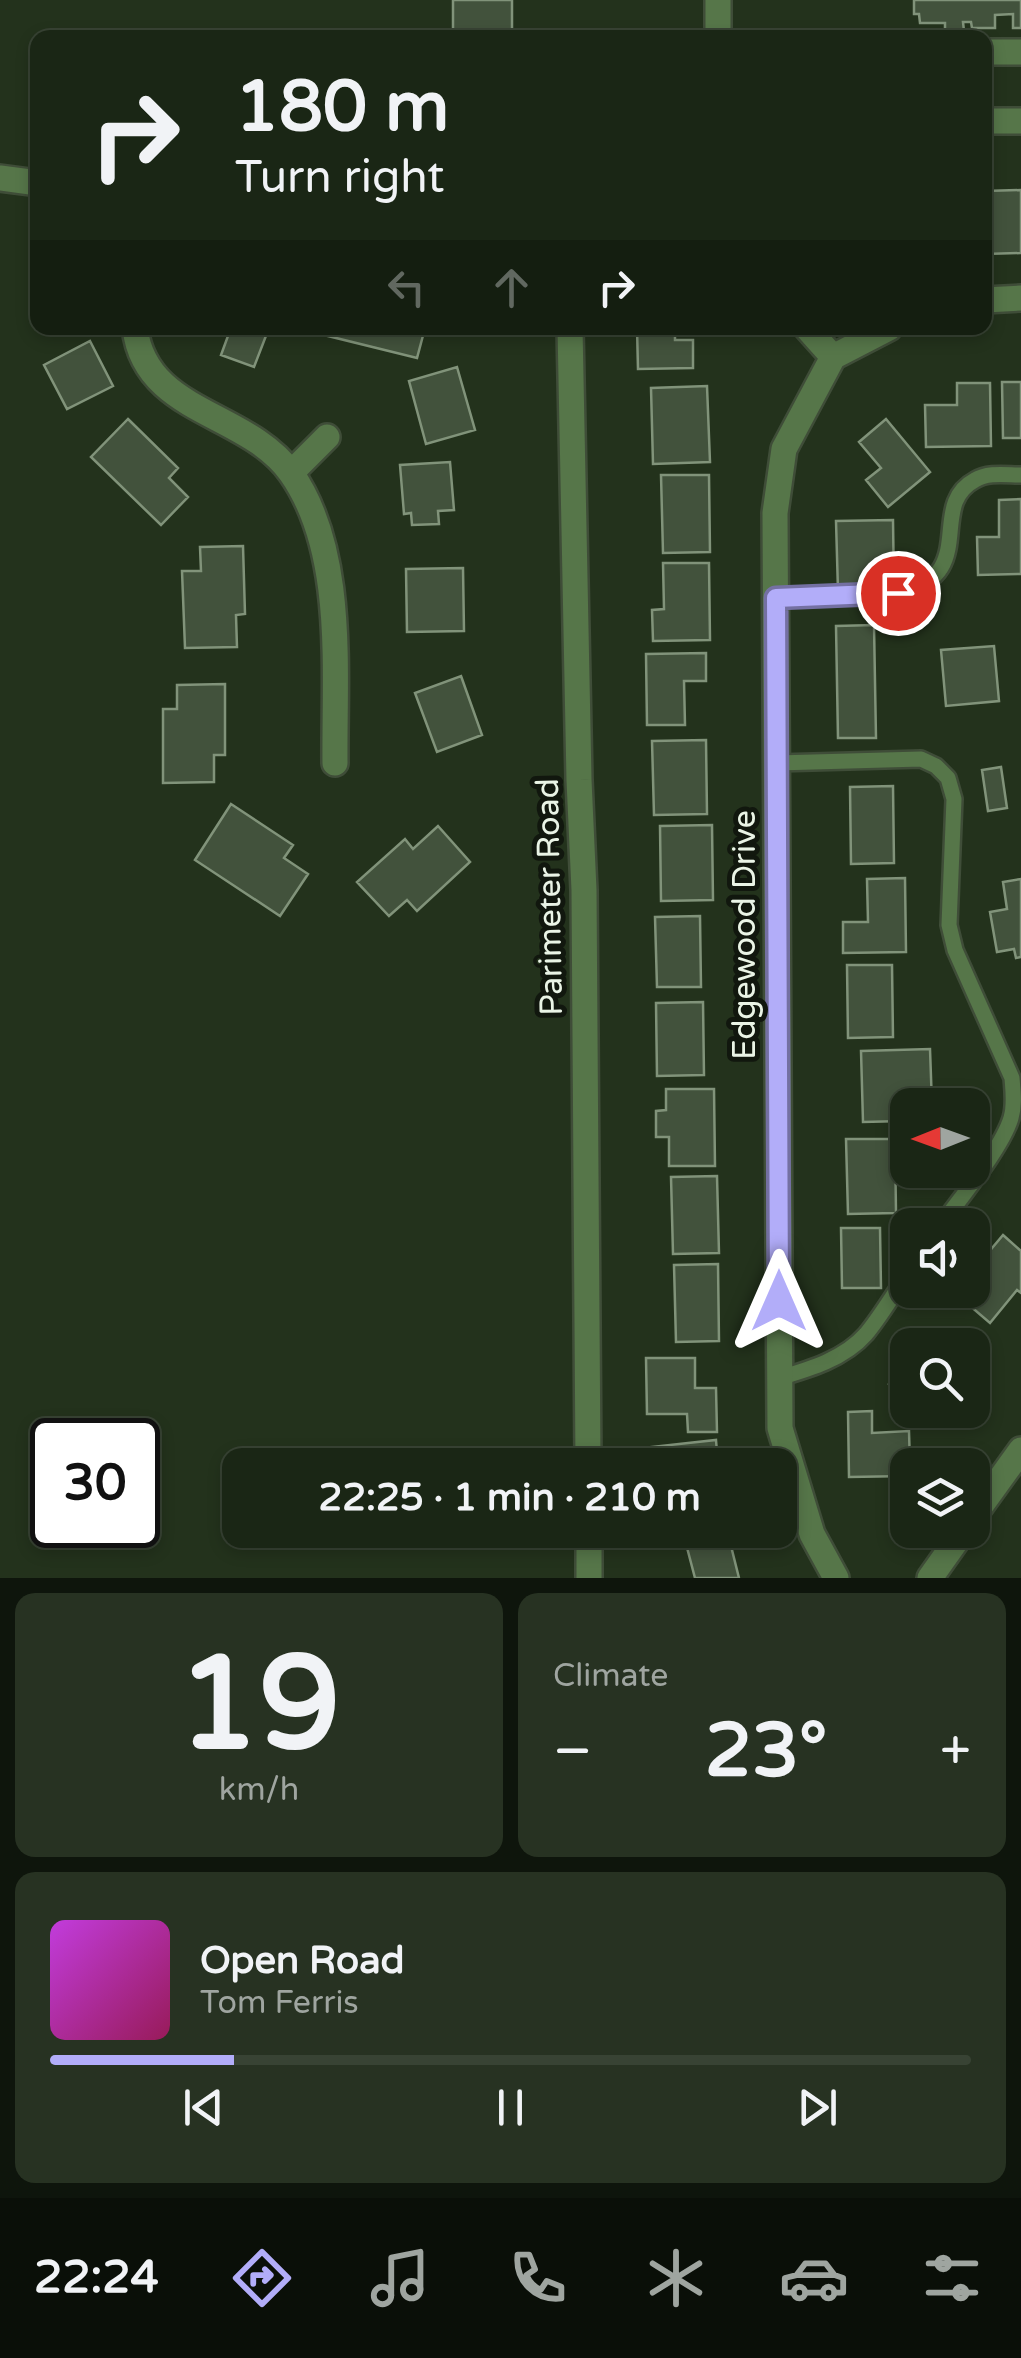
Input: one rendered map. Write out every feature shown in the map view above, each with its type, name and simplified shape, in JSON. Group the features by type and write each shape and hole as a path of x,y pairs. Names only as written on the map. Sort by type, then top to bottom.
{"street":[{"path":"718,0 718,30"},
{"path":"992,52 1021,52"},
{"path":"992,121 1021,121"},
{"path":"0,178 30,183"},
{"path":"992,300 1021,298"},
{"path":"136,335 144,359 169,391 236,426 276,455 306,500 330,591 335,763"},
{"name":"Parimeter Road","path":"570,335 584,890 588,1448"},
{"path":"813,335 833,357 875,335"},
{"name":"Edgewood Drive","path":"833,357 784,448 776,513 776,598 780,1428 812,1534 836,1578"},
{"path":"291,473 327,437"},
{"path":"990,1493 1021,1450"},
{"path":"589,1548 589,1578"},
{"path":"930,1578 951,1548"}],"lane":[{"path":"776,598 915,589 942,570 959,495 973,480 990,475 1021,475"},
{"path":"777,763 920,760 936,766 948,778 954,799 949,924 955,950 1012,1078 1014,1098 1004,1135 953,1208"},
{"path":"780,1378 836,1357 864,1336 890,1299"}],"building":[{"path":"453,0 512,0 512,30 453,30"},
{"path":"914,0 1021,0 1021,28 1013,28 1013,14 995,15 995,28 972,28 971,22 963,22 964,30 945,30 945,23 920,23 919,14 914,14"},
{"path":"1021,190 1021,253 992,254 992,191"},
{"path":"266,335 254,367 221,355 228,336"},
{"path":"328,335 423,335 417,358"},
{"path":"637,335 675,335 675,340 693,340 693,368 638,369"},
{"path":"90,341 113,386 67,409 44,365"},
{"path":"457,367 475,430 426,444 409,381"},
{"path":"1002,382 1021,382 1021,438 1003,438"},
{"path":"957,383 990,383 991,446 926,447 925,405 957,405"},
{"path":"707,386 710,462 653,464 651,388"},
{"path":"128,419 178,468 169,478 188,497 161,525 91,457"},
{"path":"886,419 930,472 888,507 866,480 881,468 859,442"},
{"path":"450,462 454,510 438,511 439,524 412,525 411,513 404,514 400,465"},
{"path":"661,475 709,475 710,552 663,553"},
{"path":"1021,499 1021,574 978,575 977,537 999,537 999,500"},
{"path":"893,520 894,590 838,591 836,521"},
{"path":"243,546 245,614 236,615 237,647 185,648 182,571 201,571 200,547"},
{"path":"663,563 709,563 710,640 653,641 652,610 664,609"},
{"path":"463,568 464,631 407,632 406,569"},
{"path":"874,625 876,738 838,738 836,626"},
{"path":"994,646 999,701 946,706 941,650"},
{"path":"706,653 706,681 684,681 685,725 647,725 646,654"},
{"path":"461,676 482,735 437,752 415,693"},
{"path":"225,684 225,755 214,755 214,782 163,783 163,709 177,709 177,685"},
{"path":"706,740 707,814 654,815 652,741"},
{"path":"1001,767 1007,808 988,811 982,770"},
{"path":"893,786 894,863 851,864 850,787"},
{"path":"231,804 293,845 284,858 308,874 280,916 195,860"},
{"path":"712,825 713,900 661,901 660,826"},
{"path":"438,826 470,862 417,911 407,900 389,916 357,882 405,839 413,849"},
{"path":"905,878 906,952 843,953 843,922 868,922 867,879"},
{"path":"1021,879 1021,957 1016,958 1014,949 997,952 990,912 1007,909 1003,882"},
{"path":"700,916 701,987 657,987 655,917"},
{"path":"847,965 892,965 893,1037 848,1038"},
{"path":"703,1002 704,1075 657,1076 656,1003"},
{"path":"930,1049 931,1088 890,1088 890,1121 863,1122 861,1051"},
{"path":"666,1089 714,1089 715,1166 669,1166 669,1137 656,1137 656,1111 666,1110"},
{"path":"846,1139 890,1139 890,1188 896,1188 896,1208 890,1208 890,1213 848,1214"},
{"path":"717,1176 719,1253 673,1254 671,1177"},
{"path":"841,1228 880,1228 881,1288 842,1288"},
{"path":"1003,1235 1021,1251 1021,1293 1017,1290 990,1323 972,1308 990,1308 990,1251"},
{"path":"718,1264 719,1341 676,1342 674,1265"},
{"path":"646,1358 695,1358 695,1388 716,1388 717,1432 688,1432 687,1414 647,1414"},
{"path":"872,1411 872,1433 909,1431 910,1448 890,1448 890,1476 849,1477 848,1412"},
{"path":"716,1440 717,1448 651,1448"},
{"path":"687,1548 732,1548 739,1578 695,1578"}],"route":[{"path":"779,1301 776,598 898,593"}]}
